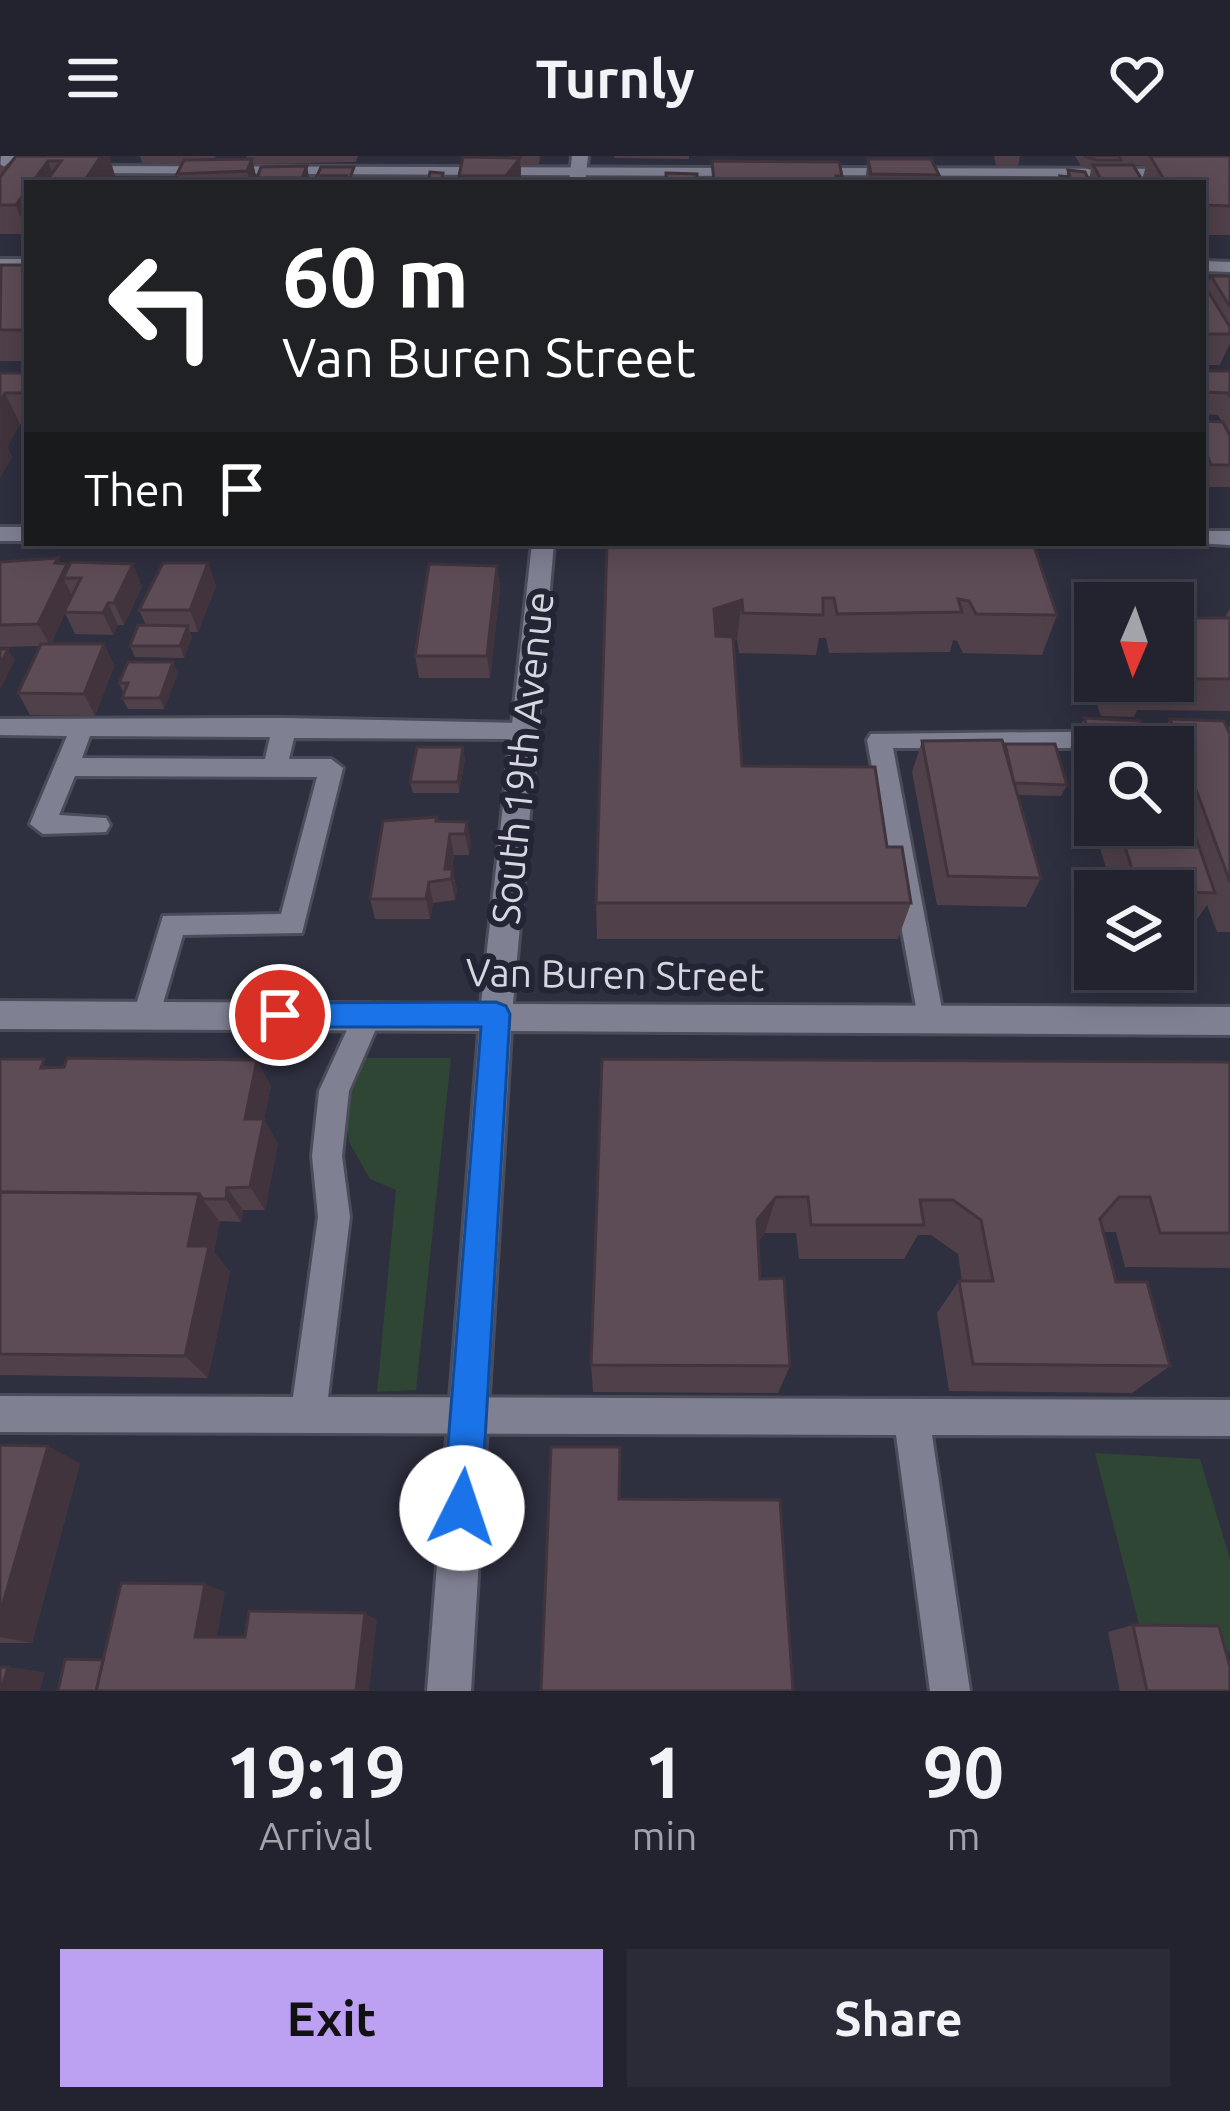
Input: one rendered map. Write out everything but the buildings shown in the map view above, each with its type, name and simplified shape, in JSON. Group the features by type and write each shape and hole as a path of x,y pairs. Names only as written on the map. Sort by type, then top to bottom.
{"street":[{"name":"South 19th Avenue","path":"449,1691 496,1014 543,546"},
{"name":"Van Buren Street","path":"0,1015 1230,1021"}],"lane":[{"path":"0,168 9,156"},
{"path":"0,168 22,170"},
{"path":"68,170 315,177 578,170 764,172"},
{"path":"787,172 1230,173"},
{"path":"275,768 285,726"},
{"path":"0,727 525,731"},
{"path":"82,727 43,824 97,825"},
{"path":"930,1020 878,740 1230,739"},
{"path":"66,767 331,768 292,925 173,924 147,1015"},
{"path":"308,1416 334,1217 328,1156 334,1091 368,1015"},
{"path":"0,1414 1230,1418"},
{"path":"912,1418 950,1691"}],"green space":[{"path":"363,1058 451,1058 416,1390 377,1392 396,1190 370,1179 349,1142 344,1094"},
{"path":"1095,1453 1200,1459 1230,1559 1230,1652 1195,1651 1141,1632"}],"route":[{"path":"280,1015 496,1014 462,1508"}]}
